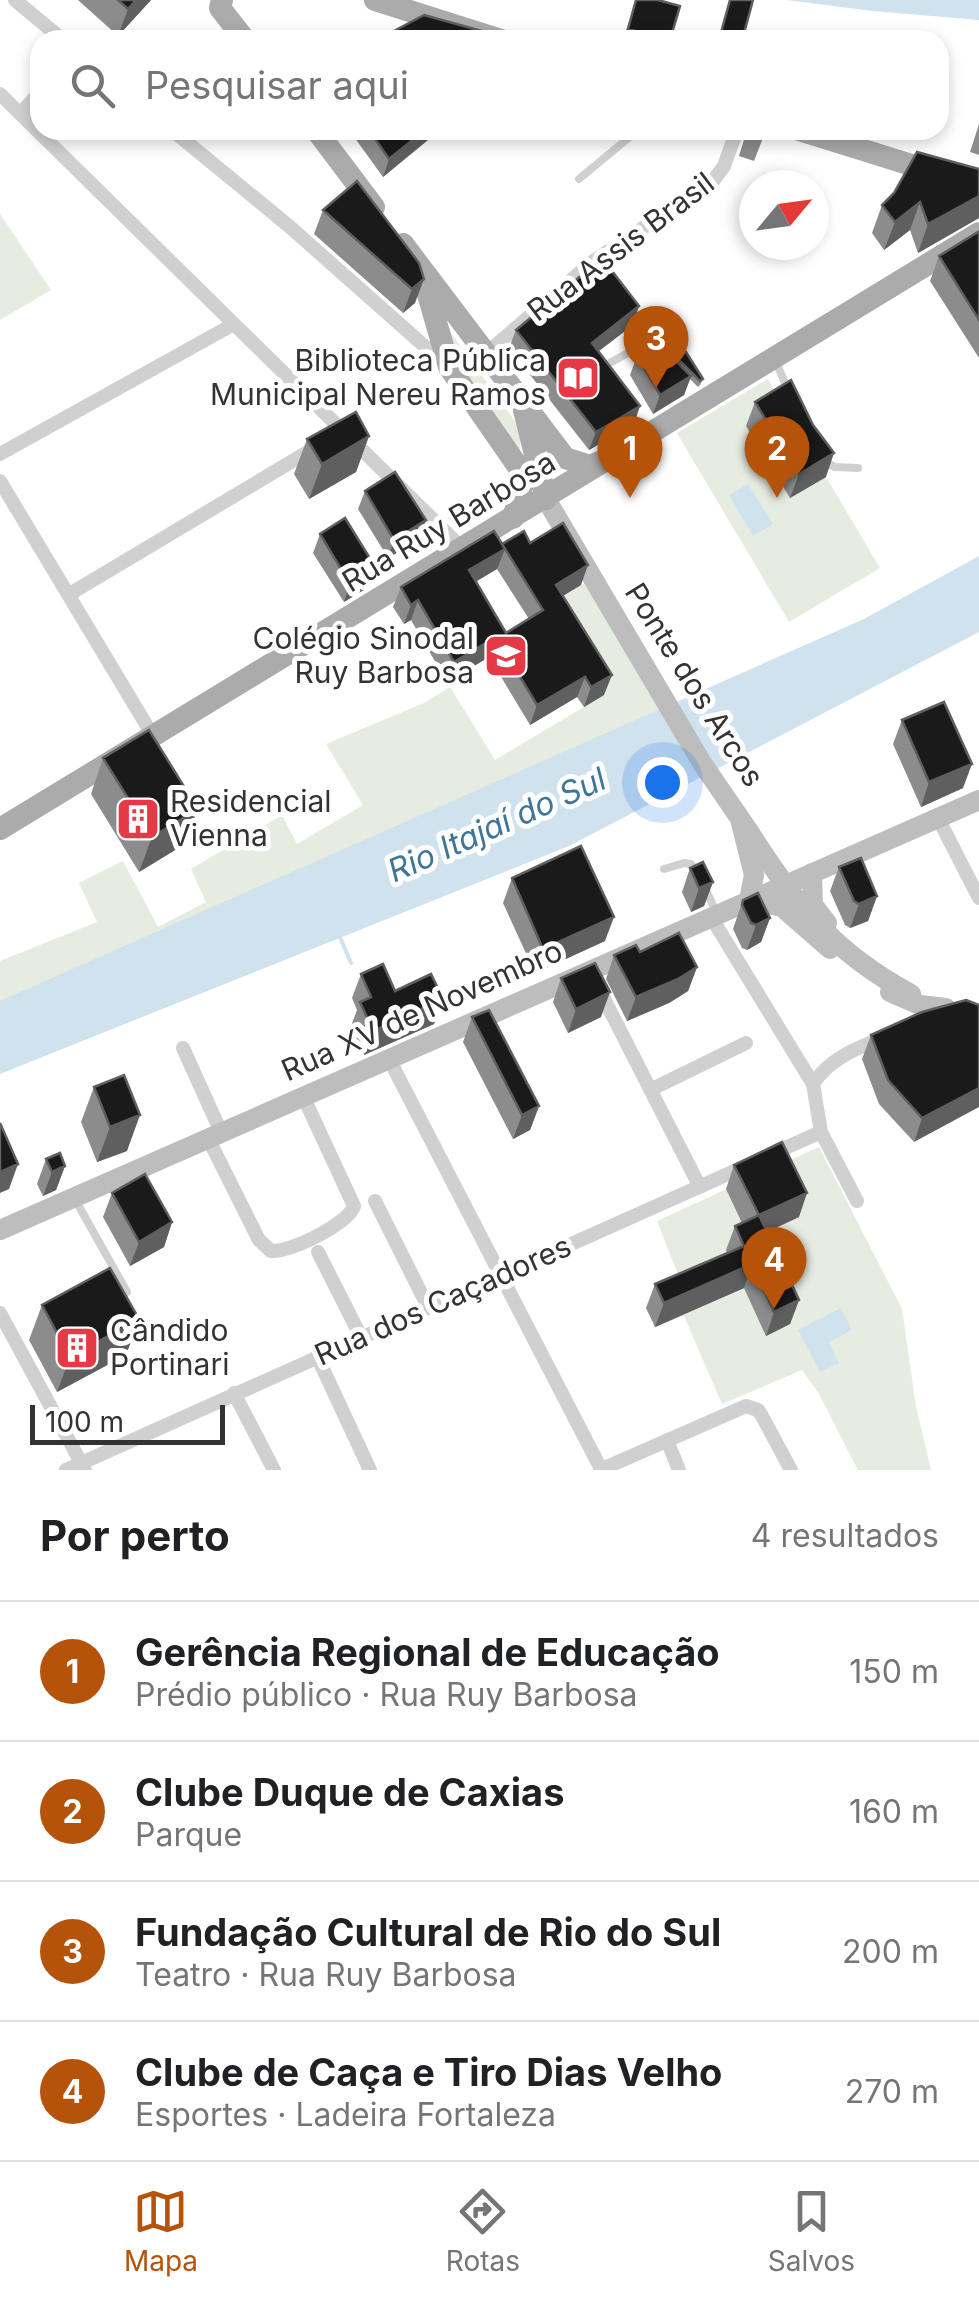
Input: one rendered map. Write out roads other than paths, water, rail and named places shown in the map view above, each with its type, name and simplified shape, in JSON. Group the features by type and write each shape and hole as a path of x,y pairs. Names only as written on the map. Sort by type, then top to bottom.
{"main road":[{"path":"375,0 470,30"},
{"path":"219,3 238,30"},
{"path":"324,140 565,458 598,462"},
{"path":"831,140 979,186"},
{"name":"Rua Ruy Barbosa","path":"1,825 546,499 696,395 774,358 979,233"},
{"path":"421,268 449,368 519,468 523,483 513,518"},
{"path":"520,396 546,499"},
{"path":"534,456 552,470 574,471 598,462"},
{"name":"Ponte dos Arcos","path":"546,499 702,763 788,892 829,939 913,1008"},
{"name":"Rua XV de Novembro","path":"0,1230 979,800"},
{"path":"742,821 754,875 749,900 772,904 793,915 850,966 913,1008 957,1011"},
{"path":"812,873 811,895 820,917 883,968 957,1011"},
{"path":"793,915 820,917"},
{"path":"839,933 850,966"}],"street":[{"path":"14,0 51,30"},
{"path":"0,94 30,124"},
{"path":"20,114 30,103"},
{"path":"46,140 462,549"},
{"path":"184,140 422,344 433,352 442,342"},
{"name":"Rua Assis Brasil","path":"487,353 592,262 713,181 724,166 733,140"},
{"path":"0,454 234,324"},
{"path":"68,595 342,431"},
{"path":"0,481 153,736"},
{"path":"938,818 979,898"},
{"path":"714,915 813,1084 821,1132 857,1201"},
{"path":"589,970 700,1187"},
{"path":"913,1008 957,1011"},
{"path":"813,1084 833,1062 890,1034"},
{"path":"650,1090 746,1044"},
{"path":"183,1048 259,1240 271,1251 288,1250 349,1217 354,1206 303,1096"},
{"path":"389,1059 601,1470 740,1408 752,1407 762,1416 791,1470"},
{"name":"Rua dos Caçadores","path":"66,1470 83,1466 317,1356 821,1132"},
{"path":"375,1202 428,1308"},
{"path":"318,1252 361,1337"},
{"path":"0,1313 83,1466"},
{"path":"317,1356 370,1470"},
{"path":"234,1394 274,1470"},
{"path":"667,1440 678,1470"}],"lane":[{"path":"580,179 626,140"},
{"path":"602,367 646,346 665,363"},
{"path":"774,358 790,394"},
{"path":"812,448 823,462 858,468"},
{"path":"664,869 684,862 691,864 714,915"},
{"path":"74,1197 127,1292"}],"water":[{"path":"787,0 979,0 979,20 873,11"},
{"path":"748,484 773,524 753,536 729,495"},
{"name":"Rio Itajaí do Sul","path":"979,556 979,632 569,846 0,1074 0,1001 864,619"},
{"path":"841,1308 852,1330 829,1342 839,1363 820,1372 798,1330"}],"waterway":[{"path":"339,935 351,963"}],"place":[{"name":"Biblioteca Pública Municipal Nereu Ramos","path":"578,378"},
{"name":"Fundação Cultural de Rio do Sul","path":"656,388"},
{"name":"Gerência Regional de Educação","path":"630,498"},
{"name":"Clube Duque de Caxias","path":"777,498"},
{"name":"Colégio Sinodal Ruy Barbosa","path":"506,656"},
{"name":"Residencial Vienna","path":"138,819"},
{"name":"Clube de Caça e Tiro Dias Velho","path":"774,1309"},
{"name":"Cândido Portinari","path":"77,1348"}]}
